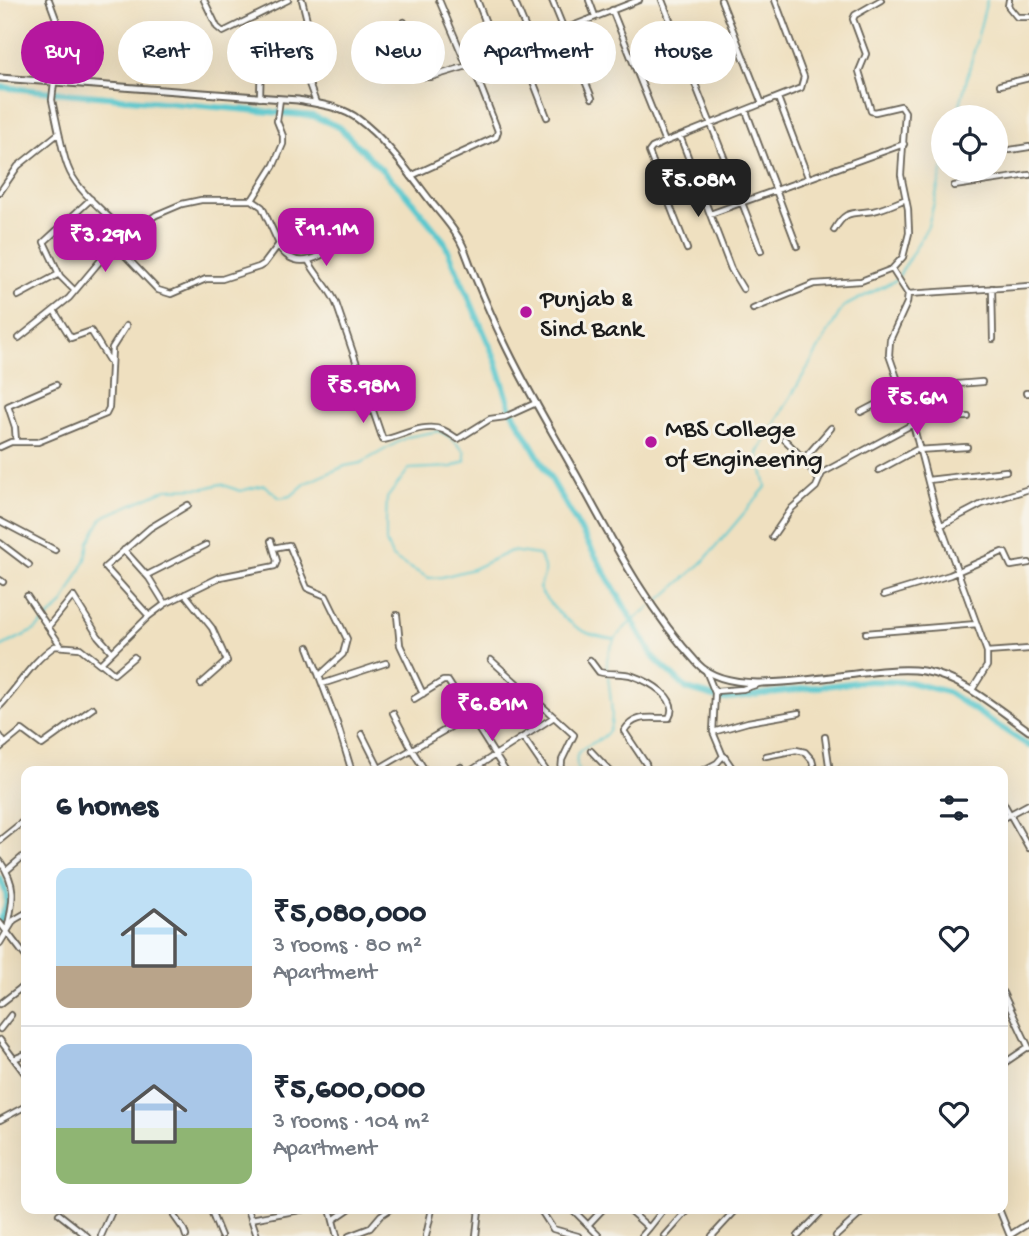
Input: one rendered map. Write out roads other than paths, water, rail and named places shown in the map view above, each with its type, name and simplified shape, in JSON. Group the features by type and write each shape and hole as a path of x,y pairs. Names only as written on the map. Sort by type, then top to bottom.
{"street":[{"path":"48,0 57,21"},
{"path":"204,0 217,27 223,32 288,0"},
{"path":"302,0 308,21"},
{"path":"439,0 459,47"},
{"path":"477,0 485,21"},
{"path":"514,0 523,21"},
{"path":"552,0 561,21"},
{"path":"589,0 596,16"},
{"path":"583,21 626,2 639,0"},
{"path":"662,0 761,251"},
{"path":"721,0 762,104"},
{"path":"687,249 649,152 664,142 801,88 804,77 775,0"},
{"path":"753,309 814,285 861,281 893,270 903,257 908,243 909,218 901,175 905,112 903,107 898,106 871,111 859,73 866,54 853,19 881,0"},
{"path":"1009,0 1008,6 1017,17 1029,17"},
{"path":"612,10 664,142"},
{"path":"0,78 21,80"},
{"path":"1000,85 1029,78"},
{"path":"55,84 52,100 69,170 91,199 127,235"},
{"path":"69,84 316,103 341,109 358,119 411,176 459,238 504,342 643,594 658,616 706,671 725,680 762,683 896,669 924,671 972,690 1029,731"},
{"path":"260,84 260,98"},
{"path":"309,84 316,103"},
{"path":"411,176 496,137 498,131 480,84"},
{"path":"534,84 547,117"},
{"path":"586,84 592,98"},
{"path":"778,98 808,177"},
{"path":"252,200 274,165 283,144 277,121 280,102"},
{"path":"746,111 797,246"},
{"path":"0,192 24,160 60,134"},
{"path":"680,136 731,269 743,289"},
{"path":"710,214 904,144"},
{"path":"1010,150 1029,147"},
{"path":"954,186 1029,175"},
{"path":"75,291 59,274 44,242 91,199"},
{"path":"834,230 840,219 850,213 876,210 906,199"},
{"path":"19,338 55,312 127,235 156,215 192,201 252,200 265,211 279,247 289,258 308,260 326,254 368,217"},
{"path":"116,245 158,289 171,294 206,279 222,279 259,267 279,247"},
{"path":"308,260 336,303 383,440 408,431 427,429 442,429 457,439 490,419 505,417 537,403"},
{"path":"893,270 908,294 907,303 888,348 913,422 940,526 987,652 987,666 972,690"},
{"path":"18,296 59,274"},
{"path":"908,294 1029,286"},
{"path":"992,288 993,339"},
{"path":"55,312 71,338 91,331 110,362"},
{"path":"0,447 16,442 38,442 106,414 109,408 113,344 126,326"},
{"path":"861,412 901,391 917,387 982,382"},
{"path":"16,442 8,406 56,385"},
{"path":"772,537 792,508 814,490 826,471 913,422 944,414 968,417"},
{"path":"804,459 831,428"},
{"path":"784,439 804,459 819,480"},
{"path":"879,470 919,449 967,447"},
{"path":"928,480 1006,471"},
{"path":"940,526 982,504 1029,489"},
{"path":"149,616 106,566 150,528 188,505"},
{"path":"0,521 55,550"},
{"path":"101,663 149,616 166,604 220,577 275,566 271,541"},
{"path":"0,543 29,565"},
{"path":"147,575 206,545"},
{"path":"273,548 289,545 307,588 326,596 346,635 347,643 342,654 319,676"},
{"path":"124,550 147,575 166,604"},
{"path":"884,595 958,572 1002,552 1011,566 1029,564"},
{"path":"185,594 212,628 227,661 201,684"},
{"path":"27,596 61,646"},
{"path":"48,626 74,596 98,636 112,652"},
{"path":"397,615 400,645 422,694"},
{"path":"866,632 977,624"},
{"path":"0,706 36,661 52,647 83,649 114,674 134,657"},
{"path":"308,648 350,766"},
{"path":"987,652 1029,649"},
{"path":"491,660 574,735 562,766"},
{"path":"590,660 602,674 636,677 670,700 672,709 669,718 635,719 624,731 646,766"},
{"path":"322,684 386,663"},
{"path":"706,671 707,679 715,693 713,732 731,766"},
{"path":"414,699 448,681 502,766"},
{"path":"715,693 762,683"},
{"path":"0,736 3,746 22,730 42,746 93,708"},
{"path":"393,713 422,766"},
{"path":"713,732 758,719 799,713"},
{"path":"383,766 471,715"},
{"path":"478,766 554,717"},
{"path":"362,734 380,766"},
{"path":"523,737 543,766"},
{"path":"825,737 829,766"},
{"path":"766,756 796,750 805,752 814,766"},
{"path":"591,751 605,766"},
{"path":"711,766 723,755"},
{"path":"1029,804 1009,814 1029,848"},
{"path":"0,840 21,823"},
{"path":"6,871 21,858"},
{"path":"0,861 14,894 7,930"},
{"path":"0,943 14,920 21,916"},
{"path":"1,924 21,950"},
{"path":"0,1003 21,988"},
{"path":"1008,1003 1029,1047 1008,1061"},
{"path":"0,1029 11,1015"},
{"path":"0,1040 21,1068"},
{"path":"14,1059 21,1056"},
{"path":"0,1120 21,1109"},
{"path":"59,1214 88,1236"},
{"path":"101,1236 111,1214"},
{"path":"212,1214 221,1236"},
{"path":"250,1214 257,1236"},
{"path":"251,1219 278,1214"},
{"path":"331,1214 337,1236"},
{"path":"333,1220 342,1214"},
{"path":"349,1236 370,1228 382,1214"},
{"path":"426,1236 431,1214"},
{"path":"476,1236 478,1214"},
{"path":"543,1214 553,1229 578,1236"},
{"path":"577,1214 599,1236"},
{"path":"588,1225 598,1214"},
{"path":"634,1214 649,1228"},
{"path":"644,1235 660,1214"},
{"path":"665,1236 685,1214"},
{"path":"712,1236 732,1214"},
{"path":"798,1236 819,1214"},
{"path":"836,1236 860,1214"},
{"path":"1001,1214 1010,1236 1029,1223"},
{"path":"174,1216 186,1236"}],"waterway":[{"path":"960,105 987,0"},
{"path":"0,87 313,116 339,127 405,193 444,241 495,358 511,409 654,658 687,689 722,699 865,681 909,682 947,692 1029,746"},
{"path":"899,276 928,226 939,182"},
{"path":"655,604 702,563 766,487 758,453 843,307 896,280"},
{"path":"0,647 35,630 63,604 86,559 89,542 103,517 167,489 205,488 221,484 240,491 264,485 280,498 291,496 306,483 345,466 361,463 407,437 439,431 450,437 465,452 465,461 452,467 409,469 387,498 386,542 392,557 429,578 473,569 511,551 539,555 544,571 539,588 556,610 582,630 614,639"},
{"path":"607,671 609,650 613,642 650,607"},
{"path":"578,766 577,755 580,751 603,737 610,727 612,713 608,676"},
{"path":"0,878 7,899 0,920"}],"place":[{"name":"Punjab & Sind Bank","path":"526,312"},
{"name":"MBS College of Engineering","path":"651,442"}]}
